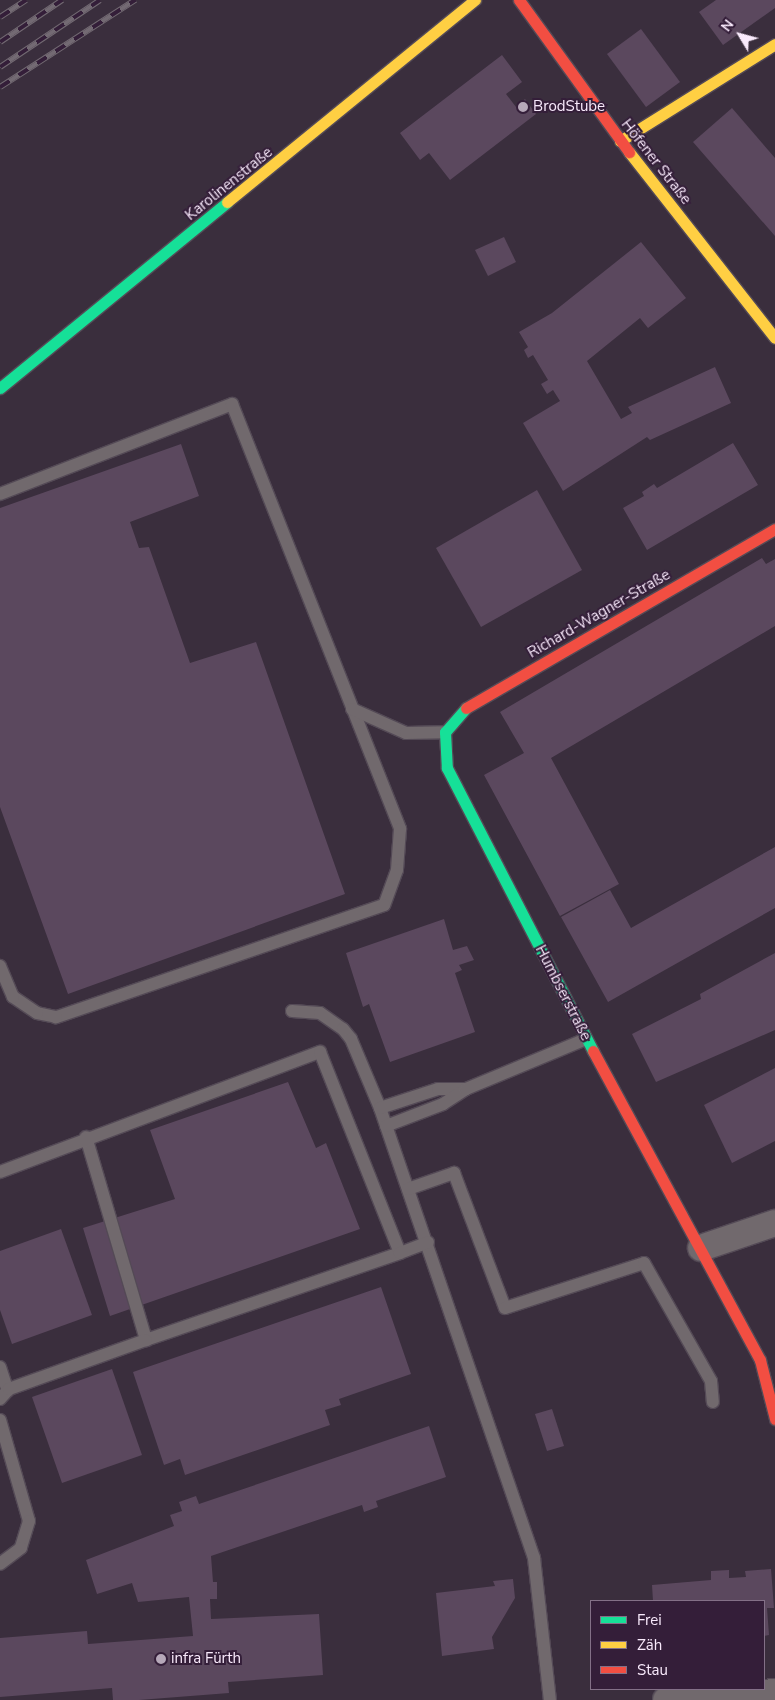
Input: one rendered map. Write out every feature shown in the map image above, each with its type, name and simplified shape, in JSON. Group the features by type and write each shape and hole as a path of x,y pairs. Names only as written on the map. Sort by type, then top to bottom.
{"street":[{"name":"Karolinenstraße","path":"0,388 475,0"},
{"name":"Höfener Straße","path":"519,0 620,142 775,338"},
{"path":"620,142 775,44"},
{"name":"Richard-Wagner-Straße","path":"445,732 463,710 775,529"},
{"name":"Humbserstraße","path":"445,732 447,768 586,1038 760,1360 772,1392 775,1420"},
{"path":"701,1248 775,1223"},
{"path":"666,1700 775,1692"}],"lane":[{"path":"0,494 232,404 400,829 398,870 384,905 56,1016 37,1013 13,997 0,966"},
{"path":"352,709 406,733 445,732"},
{"path":"292,1011 320,1013 343,1028 380,1108 428,1242 534,1558 550,1700"},
{"path":"386,1126 443,1104 466,1088 586,1038"},
{"path":"0,1172 86,1137 320,1052 400,1252"},
{"path":"380,1108 438,1089 466,1088"},
{"path":"86,1137 146,1340"},
{"path":"408,1189 454,1173 505,1308 644,1263 711,1381 713,1402"},
{"path":"0,1367 4,1395 146,1340 428,1242"},
{"path":"0,1420 29,1521 21,1548 0,1564"}],"building":[{"path":"716,0 775,0 775,8 723,45 699,12"},
{"path":"641,29 680,82 646,107 607,54"},
{"path":"502,55 522,82 506,94 516,107 525,99 536,114 450,180 429,153 420,160 400,133"},
{"path":"732,108 775,158 775,236 693,142"},
{"path":"504,237 516,262 488,276 475,250"},
{"path":"641,242 686,298 648,328 640,318 587,361 621,419 632,413 628,407 715,367 731,403 650,440 647,437 563,491 523,423 560,401 553,390 547,394 541,384 548,380 533,355 528,358 524,350 528,347 519,332 552,313"},
{"path":"733,443 758,485 647,550 623,508 644,496 642,492 654,484 657,488"},
{"path":"181,444 199,496 130,522 139,548 149,547 190,663 256,642 345,894 68,994 0,807 0,508"},
{"path":"537,490 582,570 481,627 436,548"},
{"path":"762,558 766,564 775,559 775,626 551,758 619,884 560,916 484,775 524,753 500,712"},
{"path":"775,847 775,908 608,1002 561,917 610,890 631,928"},
{"path":"444,919 453,950 467,946 474,960 459,965 462,970 455,973 475,1032 390,1062 369,1004 363,1007 346,953"},
{"path":"775,953 775,1030 656,1082 632,1034 701,999 700,994"},
{"path":"775,1068 775,1141 732,1163 704,1105"},
{"path":"288,1082 316,1148 326,1143 360,1229 110,1316 83,1228 175,1199 150,1130"},
{"path":"61,1229 92,1315 12,1344 0,1310 0,1251"},
{"path":"381,1287 411,1374 339,1399 341,1405 325,1410 330,1425 185,1475 180,1459 164,1465 133,1372"},
{"path":"112,1369 142,1455 62,1483 32,1397"},
{"path":"552,1409 564,1446 547,1451 535,1414"},
{"path":"429,1426 446,1477 376,1501 378,1507 364,1512 362,1505 211,1556 213,1582 217,1582 217,1599 210,1599 211,1619 319,1614 323,1675 228,1682 229,1693 139,1700 113,1700 112,1688 0,1697 0,1638 87,1631 88,1644 193,1636 189,1597 138,1602 132,1583 97,1594 86,1560 174,1526 170,1515 182,1511 179,1502 196,1496 199,1504"},
{"path":"771,1569 774,1608 767,1608 769,1635 765,1636 765,1600 653,1600 652,1585 711,1580 711,1571 729,1570 729,1578 746,1577 745,1571"},
{"path":"513,1579 515,1598 492,1637 494,1649 442,1656 436,1593 495,1586 493,1581"}],"railway":[{"path":"0,17 26,0"},
{"path":"0,42 62,0"},
{"path":"0,67 100,0"},
{"path":"0,87 135,0"}],"traffic: fast":[{"path":"0,388 227,202"},
{"path":"466,708 445,732 447,768 593,1051"}],"traffic: slow":[{"path":"227,202 475,0"},
{"path":"620,141 775,44"},
{"path":"629,152 775,338"}],"traffic: jam":[{"path":"519,0 629,152"},
{"path":"466,708 775,529"},
{"path":"593,1051 760,1360 775,1419"}],"place":[{"name":"BrodStube","path":"523,107"},
{"name":"infra Fürth","path":"161,1659"}]}
